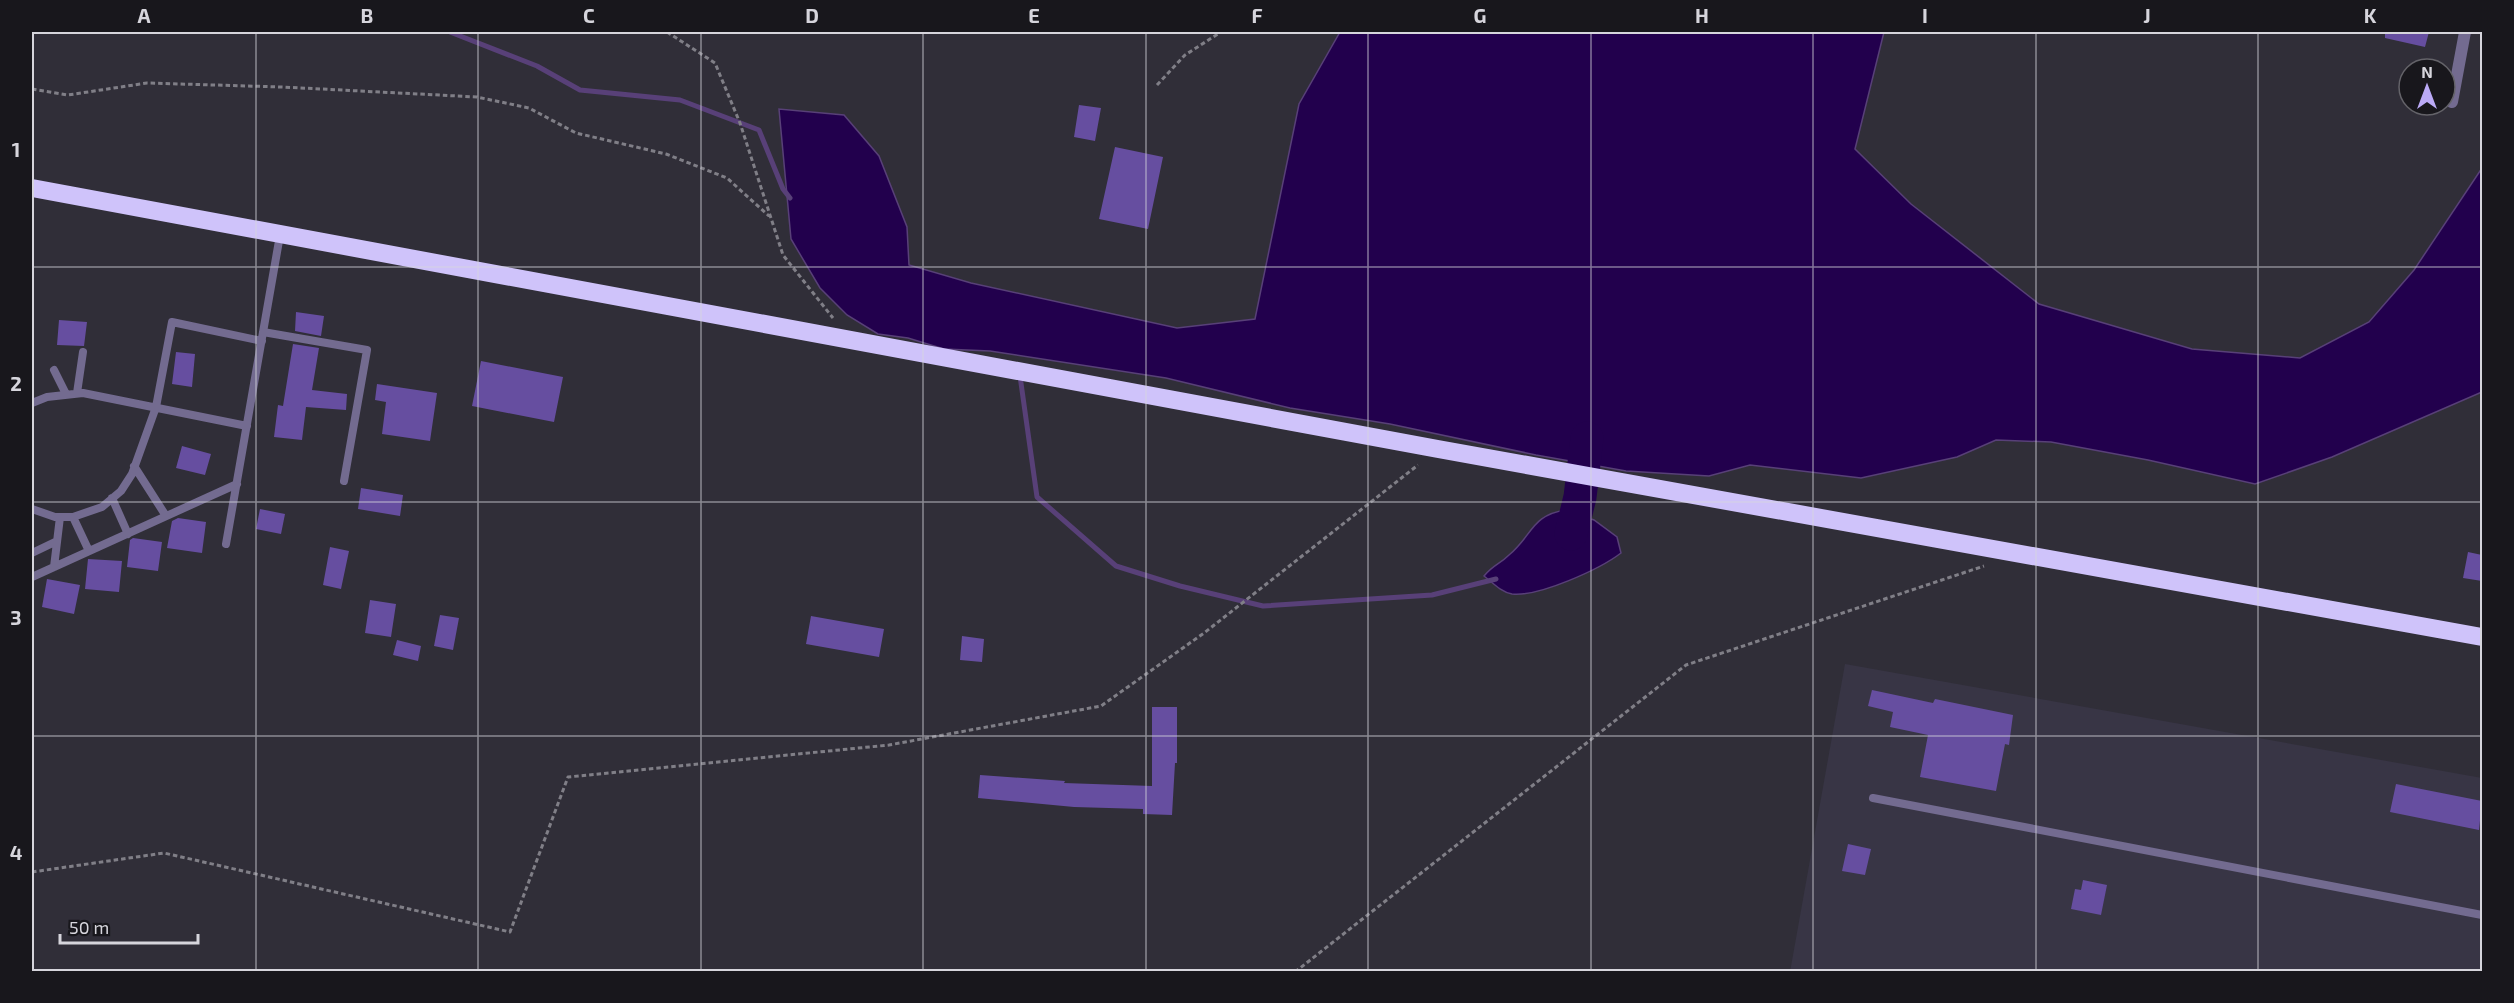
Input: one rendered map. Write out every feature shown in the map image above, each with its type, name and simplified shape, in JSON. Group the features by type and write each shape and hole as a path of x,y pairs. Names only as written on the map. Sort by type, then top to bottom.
{"highway":[{"path":"32,188 1438,449 2482,637"}],"street":[{"path":"2457,75 2465,32"}],"lane":[{"path":"226,544 280,234"},
{"path":"32,509 60,517 73,517 102,507 121,491 134,466 156,407 172,322 262,341"},
{"path":"263,332 367,350 344,481"},
{"path":"77,393 83,352"},
{"path":"54,370 66,394"},
{"path":"32,403 77,393 247,426"},
{"path":"134,466 166,516"},
{"path":"32,577 237,484"},
{"path":"112,498 128,534"},
{"path":"54,567 60,517"},
{"path":"73,517 89,551"},
{"path":"32,553 57,541"},
{"path":"1873,798 2482,915"}],"path":[{"path":"667,32 715,63 740,123 783,255 851,340"},
{"path":"1157,85 1185,55 1221,32"},
{"path":"32,89 68,95 147,83 477,97 529,108 576,133 666,154 727,178 769,216"},
{"path":"32,872 164,853 510,932 568,777 889,745 1101,706 1204,633 1438,449"},
{"path":"1295,972 1686,665 1990,564"}],"shaded area":[{"path":"1340,32 1884,32 1855,149 1911,204 2039,304 2192,349 2300,358 2369,322 2414,270 2482,168 2482,392 2332,457 2255,484 2148,460 2051,442 1996,440 1957,457 1861,478 1750,465 1709,476 1626,471 1536,455 1390,424 1290,408 1166,378 990,351 944,349 908,338 878,334 847,315 820,288 791,239 779,109 844,115 879,156 907,227 909,265 971,283 1177,328 1255,319 1299,104"},
{"path":"1566,510 1594,520 1617,537 1621,553 1599,567 1569,581 1524,594 1504,591 1484,576 1517,548 1539,521 1546,516"},
{"path":"1845,664 2482,778 2482,971 1790,972"}],"building":[{"path":"2385,32 2429,32 2425,47 2385,38"},
{"path":"1079,105 1101,108 1095,141 1074,137"},
{"path":"1115,147 1163,157 1148,229 1099,219"},
{"path":"296,312 324,316 321,336 295,331"},
{"path":"59,320 87,322 84,346 57,345"},
{"path":"293,344 319,348 312,390 347,394 346,410 306,407 302,440 274,437 278,405 283,406"},
{"path":"176,352 195,354 192,387 172,384"},
{"path":"481,361 563,377 554,422 472,406"},
{"path":"377,384 437,393 430,441 382,434 386,402 375,400"},
{"path":"182,446 211,454 205,475 176,468"},
{"path":"361,488 403,495 400,516 358,509"},
{"path":"260,509 285,514 281,534 256,529"},
{"path":"178,518 206,522 202,553 167,548 172,521"},
{"path":"133,538 162,542 158,571 127,567 130,540"},
{"path":"330,547 349,551 341,589 323,585"},
{"path":"2468,552 2482,555 2482,581 2463,578"},
{"path":"88,559 122,561 119,592 85,589"},
{"path":"47,579 80,585 74,614 42,607"},
{"path":"370,600 396,604 391,637 365,633"},
{"path":"440,615 459,618 453,650 434,646"},
{"path":"811,616 884,629 879,657 806,644"},
{"path":"962,636 984,639 982,662 960,660"},
{"path":"397,640 421,646 418,661 393,655"},
{"path":"1872,690 1933,703 1935,699 2013,715 2009,745 2005,744 1996,791 1920,777 1928,735 1890,727 1893,712 1868,706"},
{"path":"1152,707 1177,707 1177,763 1175,763 1172,815 1143,814 1143,809 1074,807 978,798 980,775 1065,781 1064,783 1152,786"},
{"path":"2396,784 2482,801 2479,830 2390,812"},
{"path":"1848,844 1871,849 1865,875 1842,871"},
{"path":"2083,880 2107,885 2101,915 2071,909 2075,889 2081,890"}],"waterway":[{"path":"450,32 537,66 580,90 680,100 759,130 783,189 790,198"},
{"path":"1020,376 1037,497 1116,566 1180,586 1263,606 1432,595 1496,579"},
{"path":"1571,534 1580,497 1587,438"}]}
